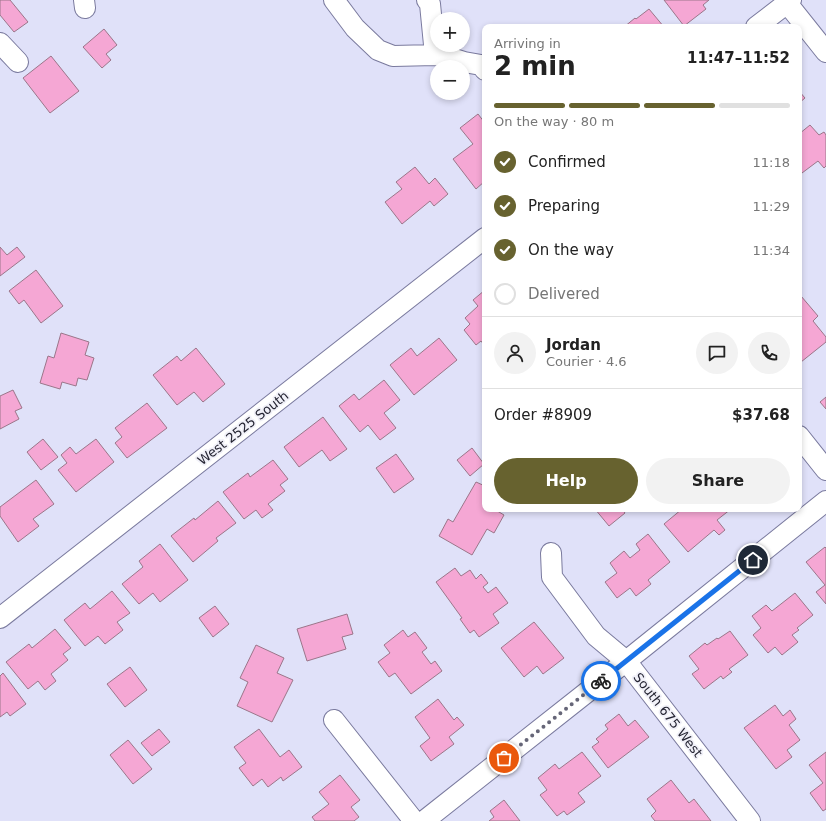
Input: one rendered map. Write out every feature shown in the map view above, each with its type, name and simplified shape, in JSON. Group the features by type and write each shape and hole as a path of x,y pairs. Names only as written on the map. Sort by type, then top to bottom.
{"street":[{"path":"334,0 354,28 378,50 393,56 435,55 448,57 482,66"},
{"path":"427,0 430,4 435,55"},
{"path":"760,24 789,2 826,52"},
{"path":"0,43 18,62"},
{"name":"West 2525 South","path":"0,618 482,240"},
{"path":"802,440 826,470"},
{"path":"424,821 826,501"},
{"name":"South 675 West","path":"551,553 552,577 596,636 626,661 750,821"},
{"path":"334,720 414,821"}],"building":[{"path":"0,0 10,0 28,22 14,32 0,15"},
{"path":"664,0 709,0 703,5 706,9 687,24 682,24"},
{"path":"649,9 662,24 628,24 635,18 636,19"},
{"path":"104,29 117,45 106,54 111,60 102,68 83,47"},
{"path":"51,56 79,91 50,113 23,78"},
{"path":"478,114 482,119 482,184 476,189 453,159 473,144 460,128"},
{"path":"810,125 819,135 824,132 826,135 826,166 824,168 818,161 802,173 802,132"},
{"path":"415,167 429,184 435,178 448,194 434,206 430,201 402,224 385,202 402,189 396,182"},
{"path":"0,247 7,255 17,247 25,257 0,276"},
{"path":"36,270 63,306 41,323 24,300 19,304 9,291"},
{"path":"482,292 482,342 481,341 476,345 464,330 470,324 465,318 478,306 473,300"},
{"path":"802,297 818,316 813,321 826,337 826,342 802,361"},
{"path":"61,333 89,342 85,355 94,358 87,380 78,378 76,386 62,382 60,389 40,383 48,356 54,358"},
{"path":"439,338 457,360 414,395 390,365 411,348 417,356"},
{"path":"196,348 225,384 203,402 194,392 177,405 153,375 177,356 181,361"},
{"path":"384,380 400,400 384,413 396,428 380,440 368,425 360,432 339,406 354,394 359,400"},
{"path":"13,390 22,408 15,411 19,419 0,429 0,396"},
{"path":"826,397 826,409 820,402"},
{"path":"147,403 167,428 127,458 115,443 122,437 115,428"},
{"path":"323,417 347,449 330,461 322,450 299,467 284,447"},
{"path":"43,439 58,457 41,470 27,452"},
{"path":"96,439 114,462 76,492 58,470 67,463 61,455 70,447 76,454"},
{"path":"472,448 482,461 482,466 470,476 457,460"},
{"path":"396,454 414,479 394,493 376,468"},
{"path":"273,460 288,479 280,485 285,491 268,504 273,510 262,518 256,510 244,519 223,492 248,473 250,477"},
{"path":"36,480 54,504 33,519 39,526 18,542 0,516 0,507"},
{"path":"476,482 482,485 482,512 499,512 504,515 494,533 487,529 472,555 439,536 448,519 453,522"},
{"path":"218,501 236,523 216,538 218,541 193,562 171,536 194,518 195,520"},
{"path":"597,512 624,512 625,513 609,526"},
{"path":"678,512 727,512 717,520 725,530 719,535 714,530 688,552 664,524"},
{"path":"648,534 670,562 648,580 651,584 636,596 630,588 617,598 605,582 617,573 610,563 624,551 630,558 640,550 636,544"},
{"path":"160,544 188,580 160,602 153,593 139,604 122,584 143,567 139,561"},
{"path":"825,547 826,604 816,592 825,585 806,562"},
{"path":"455,568 461,576 470,570 476,579 481,574 488,583 483,587 488,593 496,587 508,603 493,614 499,623 479,637 474,630 470,633 460,619 462,618 436,582"},
{"path":"112,591 130,613 117,622 123,630 105,644 98,636 85,646 64,620 85,603 90,609"},
{"path":"795,593 813,615 797,628 799,630 792,635 798,642 782,655 775,647 768,653 753,635 761,628 752,616 766,605 772,611"},
{"path":"215,606 229,624 213,637 199,618"},
{"path":"347,614 353,634 342,637 346,649 307,661 297,629"},
{"path":"534,622 564,658 543,674 537,666 524,677 501,648"},
{"path":"55,629 71,648 63,654 68,660 51,674 56,681 45,690 38,681 28,689 6,662 29,644 32,648"},
{"path":"403,630 408,637 415,632 427,648 422,652 431,664 435,661 442,671 411,694 395,673 389,677 378,662 390,653 384,645"},
{"path":"730,631 748,655 729,669 732,672 723,679 721,676 704,689 692,674 699,669 689,656 705,643 707,645"},
{"path":"256,645 284,658 277,673 293,680 272,722 237,706 248,682 240,678"},
{"path":"130,667 147,690 125,707 107,684"},
{"path":"3,673 26,704 10,716 7,712 0,717 0,676"},
{"path":"438,699 454,720 457,717 464,725 449,737 454,744 431,761 420,746 430,738 415,717"},
{"path":"775,705 783,716 790,710 796,719 789,725 800,740 787,750 792,757 776,769 744,728"},
{"path":"619,714 628,726 635,720 649,737 608,768 592,747 599,742 596,739 608,729 605,725"},
{"path":"159,729 170,742 152,756 141,743"},
{"path":"259,729 280,757 289,750 302,767 283,781 281,777 268,787 262,779 253,786 239,768 246,763 234,747"},
{"path":"128,740 152,769 133,784 110,755"},
{"path":"582,752 601,776 578,793 585,802 567,815 564,811 557,816 540,795 547,790 538,778 555,764 559,769"},
{"path":"826,752 826,809 823,811 810,793 823,783 809,765"},
{"path":"340,775 360,800 351,807 359,817 354,821 315,821 312,817 329,804 319,792"},
{"path":"671,780 689,803 694,799 711,821 655,821 651,816 656,811 647,799"},
{"path":"504,800 520,821 489,821 494,817 490,811"}],"way so far":[{"path":"504,758 601,681"}],"route":[{"path":"601,681 753,560"}]}
